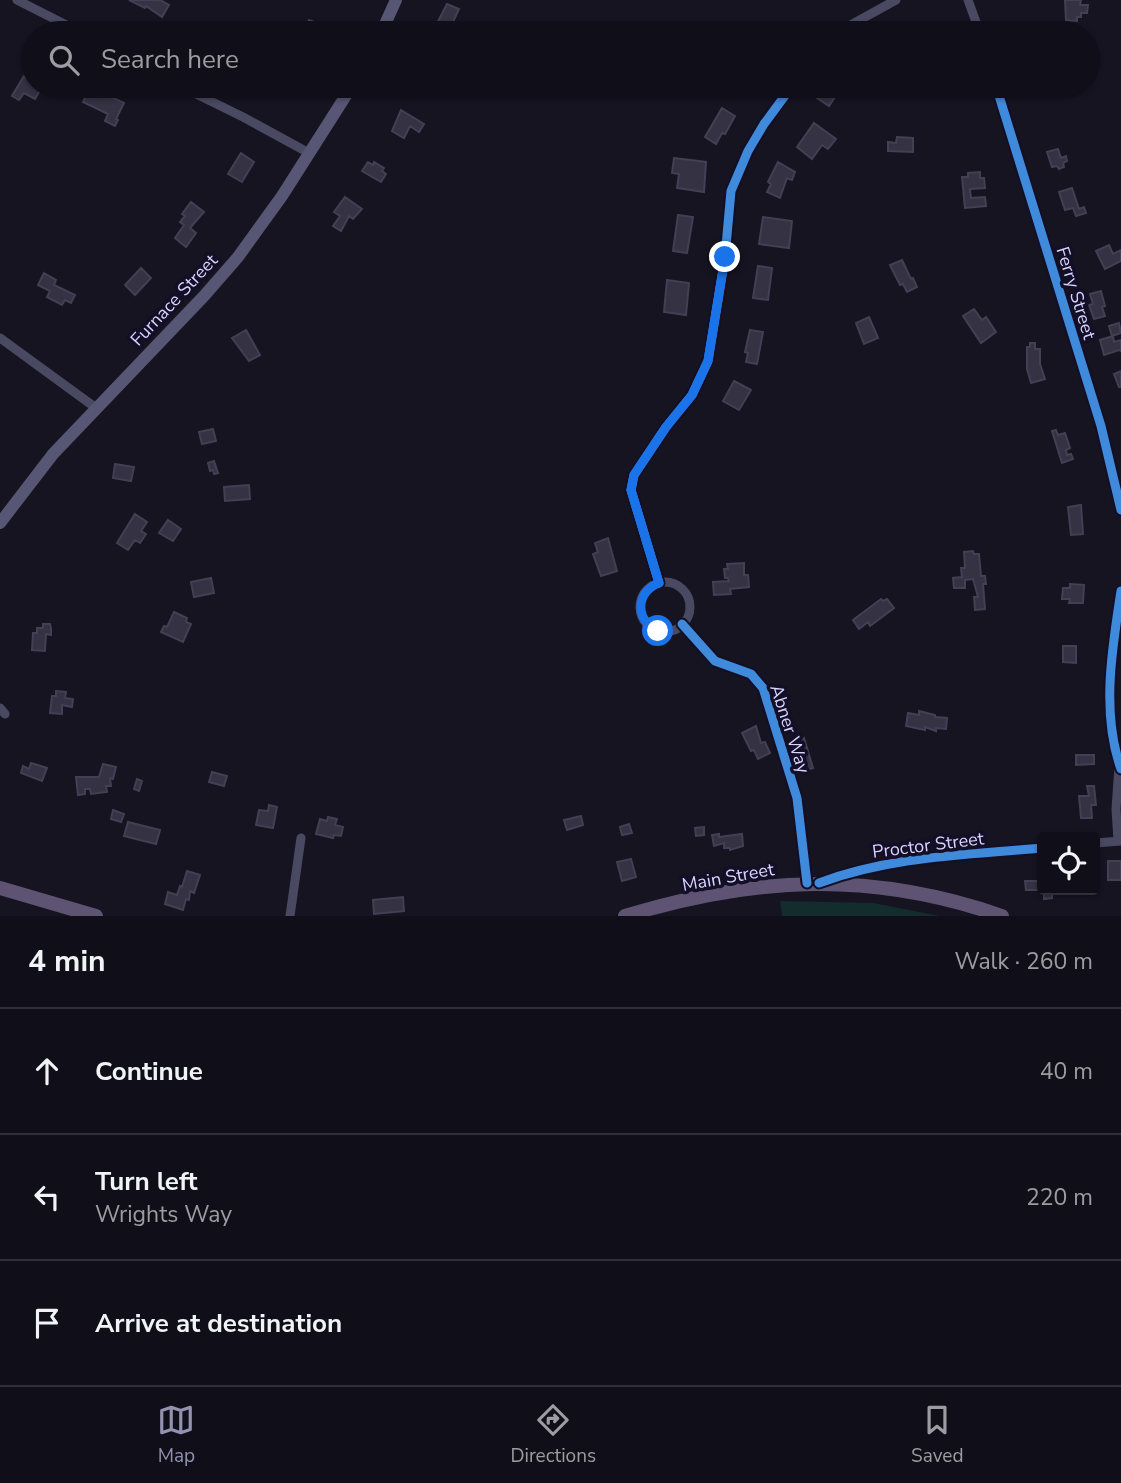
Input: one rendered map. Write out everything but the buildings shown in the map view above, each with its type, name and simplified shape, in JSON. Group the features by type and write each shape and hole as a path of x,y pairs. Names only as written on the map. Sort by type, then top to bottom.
{"main road":[{"path":"386,21 396,0"},
{"name":"Furnace Street","path":"0,523 52,454 230,267 268,216 344,98"},
{"name":"Main Street","path":"625,916 720,892 813,883 904,891 957,902 1002,916"},
{"path":"0,888 96,916"}],"street":[{"path":"17,0 58,21"},
{"path":"858,21 896,0"},
{"path":"968,0 976,21"},
{"path":"203,98 309,153"},
{"path":"659,583 631,490 634,475 666,427 692,395 708,361 725,257 731,191 748,151 783,98"},
{"name":"Ferry Street","path":"1000,98 1101,426 1121,510"},
{"path":"0,338 96,408"},
{"path":"659,583 671,583 686,594 689,613 682,624 671,631 652,628 643,619 640,607 643,594 659,583"},
{"path":"1100,843 1120,841 1116,809 1120,766 1114,742 1111,697 1121,591"},
{"name":"Abner Way","path":"682,624 715,661 751,674 763,688 797,798 813,883"},
{"path":"290,916 301,838"},
{"name":"Proctor Street","path":"813,883 890,863 1037,848"}],"green space":[{"path":"780,901 873,903 940,916 782,916"}],"cycle path":[{"path":"659,583 631,490 634,475 666,427 692,395 708,361 725,257 731,191 748,151 783,98"},
{"path":"1000,98 1101,426 1121,510"},
{"path":"1121,591 1110,681 1111,726 1121,769"},
{"path":"682,624 715,661 751,674 763,688 797,798 807,883"},
{"path":"819,883 901,862 1037,848"}],"route":[{"path":"658,631 647,624 641,613 643,594 659,583 631,490 634,475 666,427 692,395 708,361 725,257"}]}
